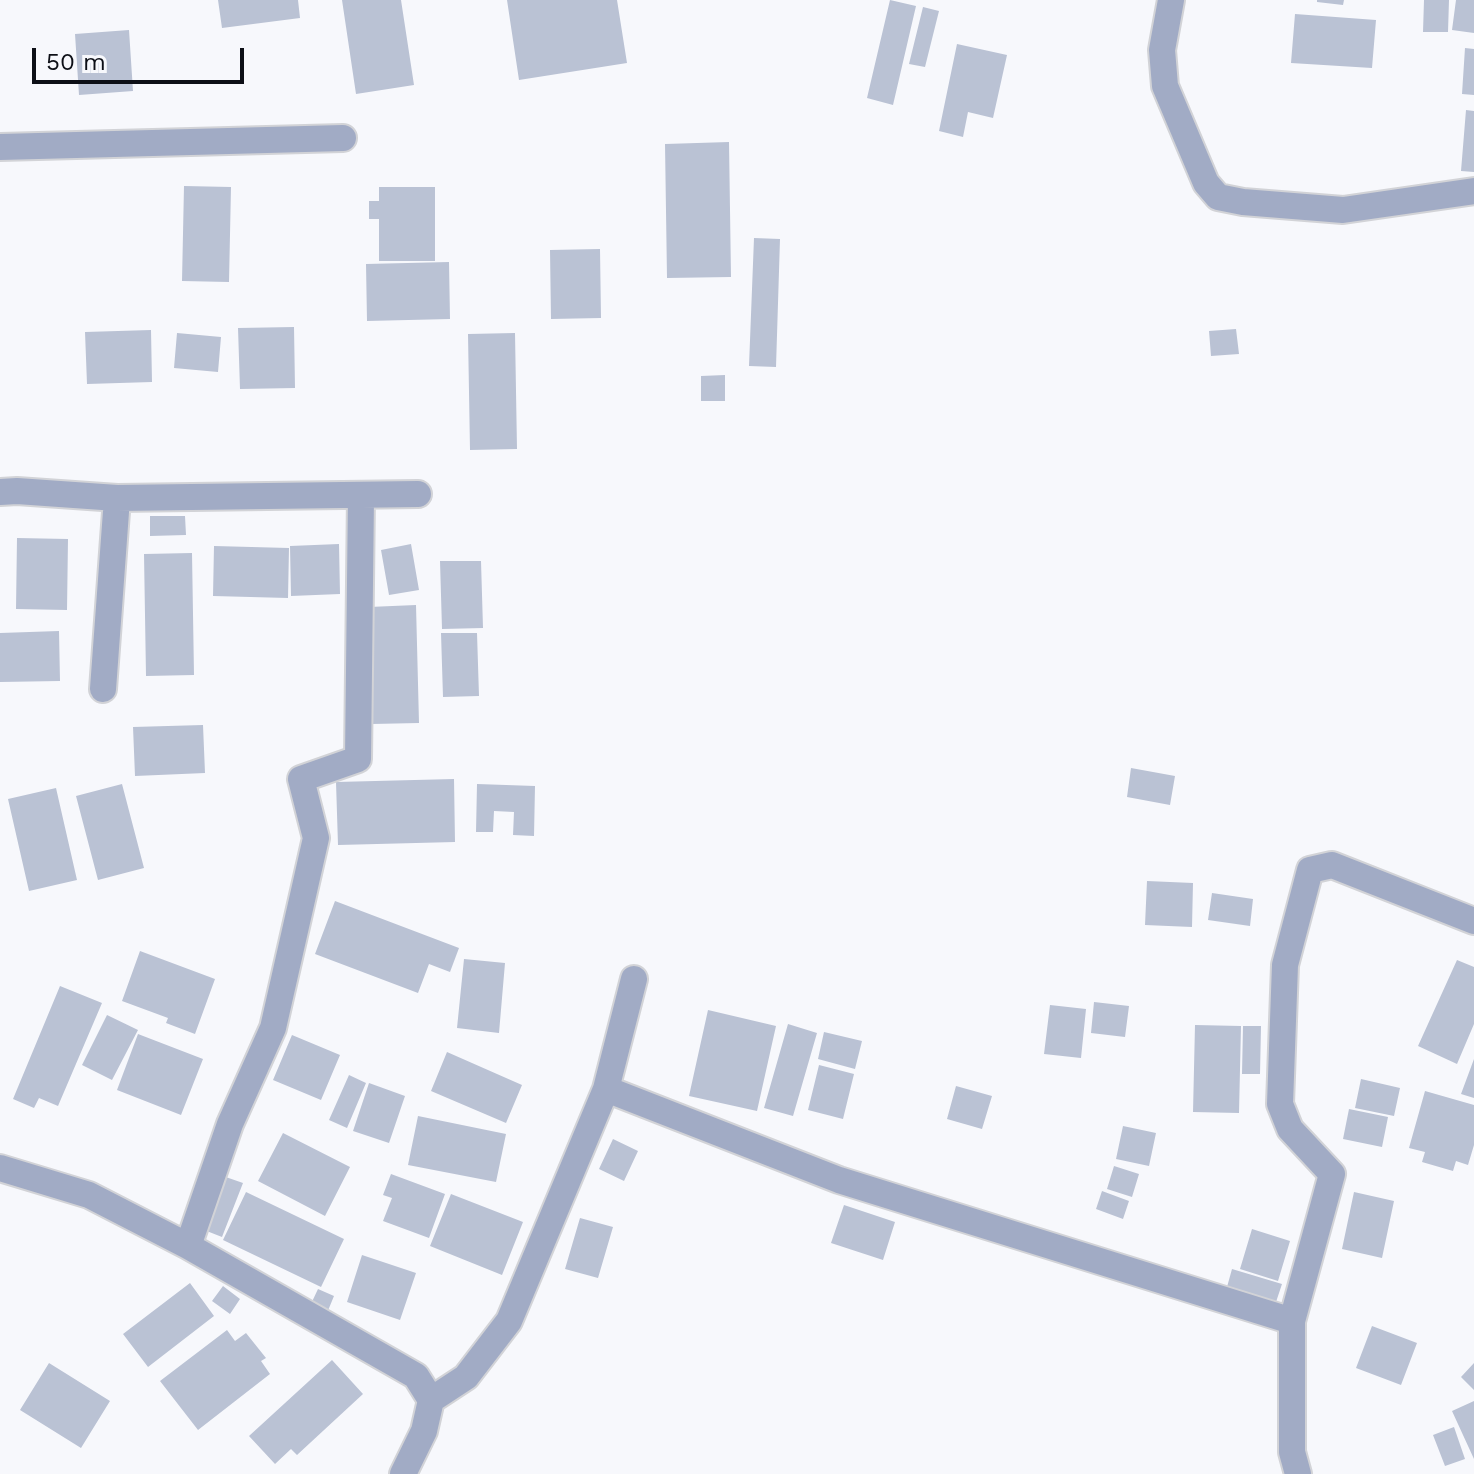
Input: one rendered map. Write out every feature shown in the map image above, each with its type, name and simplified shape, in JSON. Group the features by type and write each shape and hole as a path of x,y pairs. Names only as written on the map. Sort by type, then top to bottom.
{"street":[{"path":"1171,0 1162,50 1165,86 1206,183 1218,197 1343,210 1474,191"},
{"path":"0,147 343,138"},
{"path":"0,492 117,498 418,494"},
{"path":"188,1246 230,1124 273,1028 316,838 301,779 358,759 361,495"},
{"path":"103,689 117,498"},
{"path":"1298,1474 1292,1452 1292,1321 1332,1174 1290,1129 1280,1104 1285,965 1310,870 1332,865 1474,921"},
{"path":"403,1474 424,1431 431,1400 466,1377 509,1321 606,1089 634,979"},
{"path":"606,1089 839,1180 1292,1321"},
{"path":"0,1168 89,1195 188,1246 416,1376 431,1400"}],"building":[{"path":"218,0 298,0 300,18 222,28"},
{"path":"342,0 401,0 414,85 356,94"},
{"path":"507,0 617,0 627,63 519,80"},
{"path":"890,0 916,6 893,105 867,98"},
{"path":"1317,0 1344,0 1343,5"},
{"path":"1424,0 1449,0 1448,32 1423,32"},
{"path":"1456,0 1474,0 1474,33 1452,30"},
{"path":"923,7 939,11 925,67 909,64"},
{"path":"1295,14 1376,20 1372,68 1291,63"},
{"path":"129,30 133,91 79,95 75,34"},
{"path":"957,44 1007,55 993,118 968,112 963,137 939,131"},
{"path":"1465,48 1474,49 1474,95 1462,94"},
{"path":"1466,110 1474,111 1474,172 1461,171"},
{"path":"729,142 731,277 667,278 665,144"},
{"path":"184,186 231,187 229,282 182,281"},
{"path":"379,187 435,187 435,261 379,261 379,219 369,219 369,201 379,201"},
{"path":"754,238 780,239 776,367 749,366"},
{"path":"600,249 601,318 551,319 550,250"},
{"path":"449,262 450,319 367,321 366,264"},
{"path":"294,327 295,388 240,389 238,328"},
{"path":"1236,329 1239,354 1211,356 1209,331"},
{"path":"151,330 152,382 87,384 85,332"},
{"path":"177,333 221,337 218,372 174,368"},
{"path":"515,333 517,449 470,450 468,334"},
{"path":"725,375 725,401 701,401 701,376"},
{"path":"150,516 185,516 186,535 150,536"},
{"path":"17,538 68,539 67,610 16,609"},
{"path":"339,544 340,594 291,596 290,546"},
{"path":"411,544 419,590 389,595 381,550"},
{"path":"214,546 289,548 288,598 213,596"},
{"path":"192,553 194,675 146,676 144,554"},
{"path":"440,561 481,561 483,628 442,629"},
{"path":"416,605 419,723 372,724 369,607"},
{"path":"59,631 60,681 0,682 0,633"},
{"path":"441,633 477,633 479,696 443,697"},
{"path":"203,725 205,773 135,776 133,727"},
{"path":"1131,768 1175,776 1170,805 1127,797"},
{"path":"454,779 455,842 338,845 336,782"},
{"path":"122,784 144,868 98,880 76,796"},
{"path":"477,784 535,786 534,836 513,835 514,812 494,811 493,832 476,832"},
{"path":"56,788 77,880 29,891 8,799"},
{"path":"1147,881 1193,883 1192,927 1145,925"},
{"path":"1212,893 1253,899 1250,926 1208,920"},
{"path":"335,901 459,948 450,972 429,964 418,993 315,954"},
{"path":"140,951 215,979 195,1034 166,1023 168,1018 122,1001"},
{"path":"464,959 505,963 499,1033 457,1028"},
{"path":"1457,960 1474,967 1474,1024 1457,1064 1418,1046"},
{"path":"60,986 102,1003 58,1106 39,1098 34,1108 13,1099"},
{"path":"1094,1002 1129,1006 1125,1037 1091,1033"},
{"path":"1050,1005 1086,1009 1081,1058 1044,1054"},
{"path":"708,1010 776,1026 757,1111 689,1096"},
{"path":"107,1015 138,1030 112,1080 82,1065"},
{"path":"788,1024 817,1033 793,1116 764,1108"},
{"path":"1195,1025 1241,1026 1239,1113 1193,1112"},
{"path":"1243,1026 1261,1026 1260,1074 1242,1074"},
{"path":"824,1032 862,1041 855,1069 818,1059"},
{"path":"138,1034 203,1059 181,1115 117,1090"},
{"path":"292,1035 340,1055 321,1100 273,1080"},
{"path":"447,1052 522,1085 506,1123 431,1091"},
{"path":"1474,1059 1474,1098 1461,1094"},
{"path":"819,1065 854,1074 843,1119 808,1110"},
{"path":"349,1075 366,1083 347,1128 329,1120"},
{"path":"1361,1079 1400,1088 1394,1116 1355,1108"},
{"path":"369,1083 405,1096 389,1143 353,1131"},
{"path":"956,1086 992,1096 982,1129 947,1119"},
{"path":"1425,1091 1474,1105 1474,1145 1468,1165 1456,1161 1453,1171 1422,1162 1425,1152 1409,1148"},
{"path":"1349,1109 1388,1117 1382,1147 1343,1139"},
{"path":"418,1116 506,1134 496,1182 408,1165"},
{"path":"1123,1126 1156,1133 1149,1166 1116,1159"},
{"path":"283,1133 350,1167 325,1216 258,1181"},
{"path":"613,1139 638,1151 624,1181 599,1169"},
{"path":"1114,1166 1139,1174 1132,1197 1107,1189"},
{"path":"391,1174 445,1194 429,1238 383,1221 392,1198 383,1195"},
{"path":"220,1175 243,1183 222,1237 199,1228"},
{"path":"1102,1191 1129,1201 1123,1219 1096,1209"},
{"path":"246,1192 344,1239 321,1287 223,1240"},
{"path":"1354,1192 1394,1201 1382,1258 1342,1249"},
{"path":"451,1194 523,1222 502,1275 430,1246"},
{"path":"844,1205 895,1222 883,1260 831,1243"},
{"path":"580,1218 613,1227 598,1278 565,1269"},
{"path":"1252,1229 1290,1241 1278,1281 1240,1269"},
{"path":"362,1255 416,1273 400,1320 347,1302"},
{"path":"1232,1269 1282,1284 1276,1302 1227,1287"},
{"path":"190,1283 214,1316 148,1367 123,1334"},
{"path":"223,1286 240,1299 230,1314 212,1301"},
{"path":"318,1289 334,1296 327,1313 310,1306"},
{"path":"1372,1326 1417,1343 1401,1385 1356,1368"},
{"path":"227,1330 235,1341 246,1333 266,1358 261,1361 270,1374 198,1430 160,1381"},
{"path":"332,1360 363,1394 297,1455 291,1449 275,1464 249,1436"},
{"path":"49,1363 110,1401 81,1448 20,1410"},
{"path":"1474,1363 1474,1390 1461,1377"},
{"path":"1474,1401 1474,1459 1452,1411"},
{"path":"1454,1427 1465,1459 1445,1466 1433,1435"}]}
